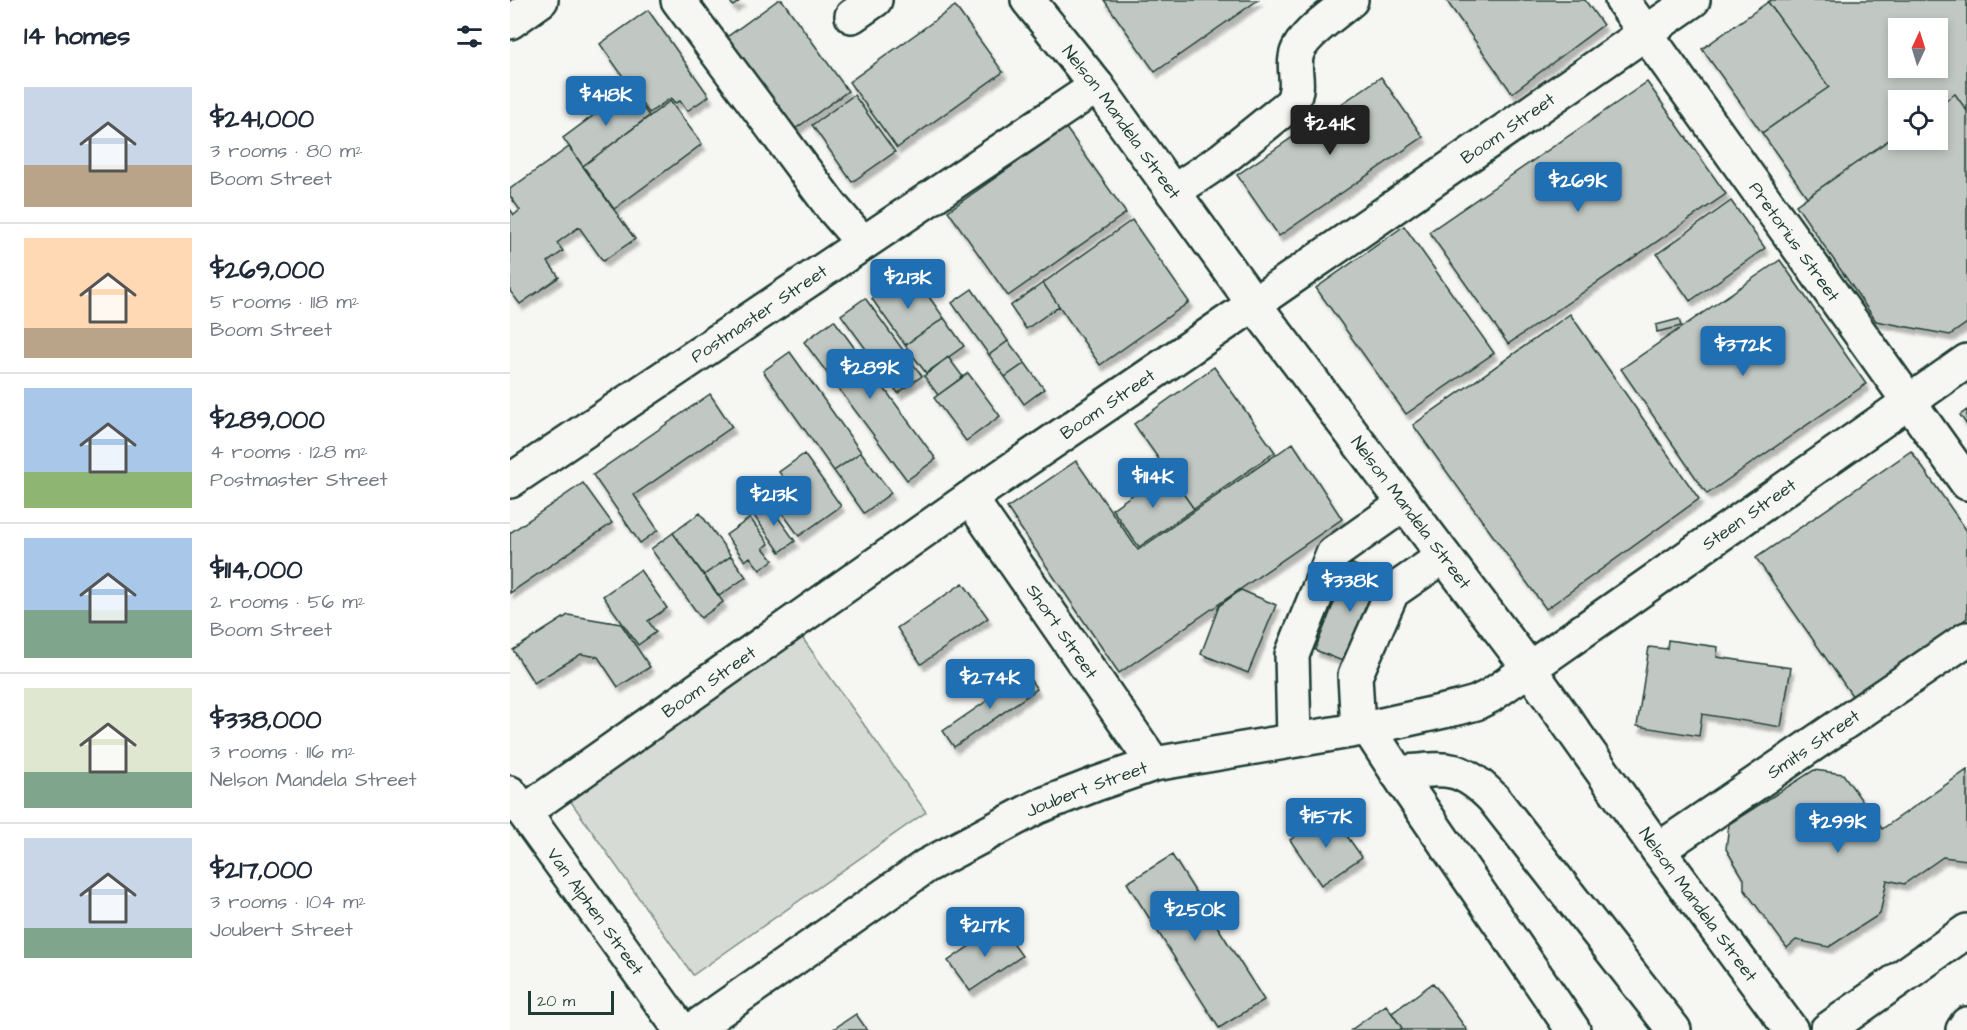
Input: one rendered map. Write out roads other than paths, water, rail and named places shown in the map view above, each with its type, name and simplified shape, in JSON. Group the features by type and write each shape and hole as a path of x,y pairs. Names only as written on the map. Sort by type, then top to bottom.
{"street":[{"path":"510,22 542,0"},
{"path":"678,0 831,206 863,243"},
{"name":"Nelson Mandela Street","path":"1028,0 1097,86 1254,304 1528,667 1658,850 1791,1030"},
{"path":"1173,192 1221,160 1292,103 1297,86 1295,57 1302,41 1351,0"},
{"name":"Pretorius Street","path":"1622,0 1967,483"},
{"name":"Boom Street","path":"517,802 970,498 1693,0"},
{"name":"Postmaster Street","path":"510,481 1097,86"},
{"name":"Steen Street","path":"1528,667 1967,361"},
{"name":"Short Street","path":"970,498 1154,764"},
{"path":"1294,739 1292,655 1333,554 1404,504"},
{"path":"1444,555 1392,592 1355,676 1363,728 1397,773 1573,1030"},
{"name":"Smits Street","path":"1658,850 1967,639"},
{"name":"Joubert Street","path":"692,1030 926,866 1037,807 1154,764 1363,728 1476,703 1490,696 1528,667"},
{"path":"1397,773 1442,769 1461,773 1477,781 1493,798 1674,1030"},
{"name":"Van Alphen Street","path":"517,802 681,1030"},
{"path":"1827,1030 1967,931"},
{"path":"1963,1030 1967,1024"}]}
